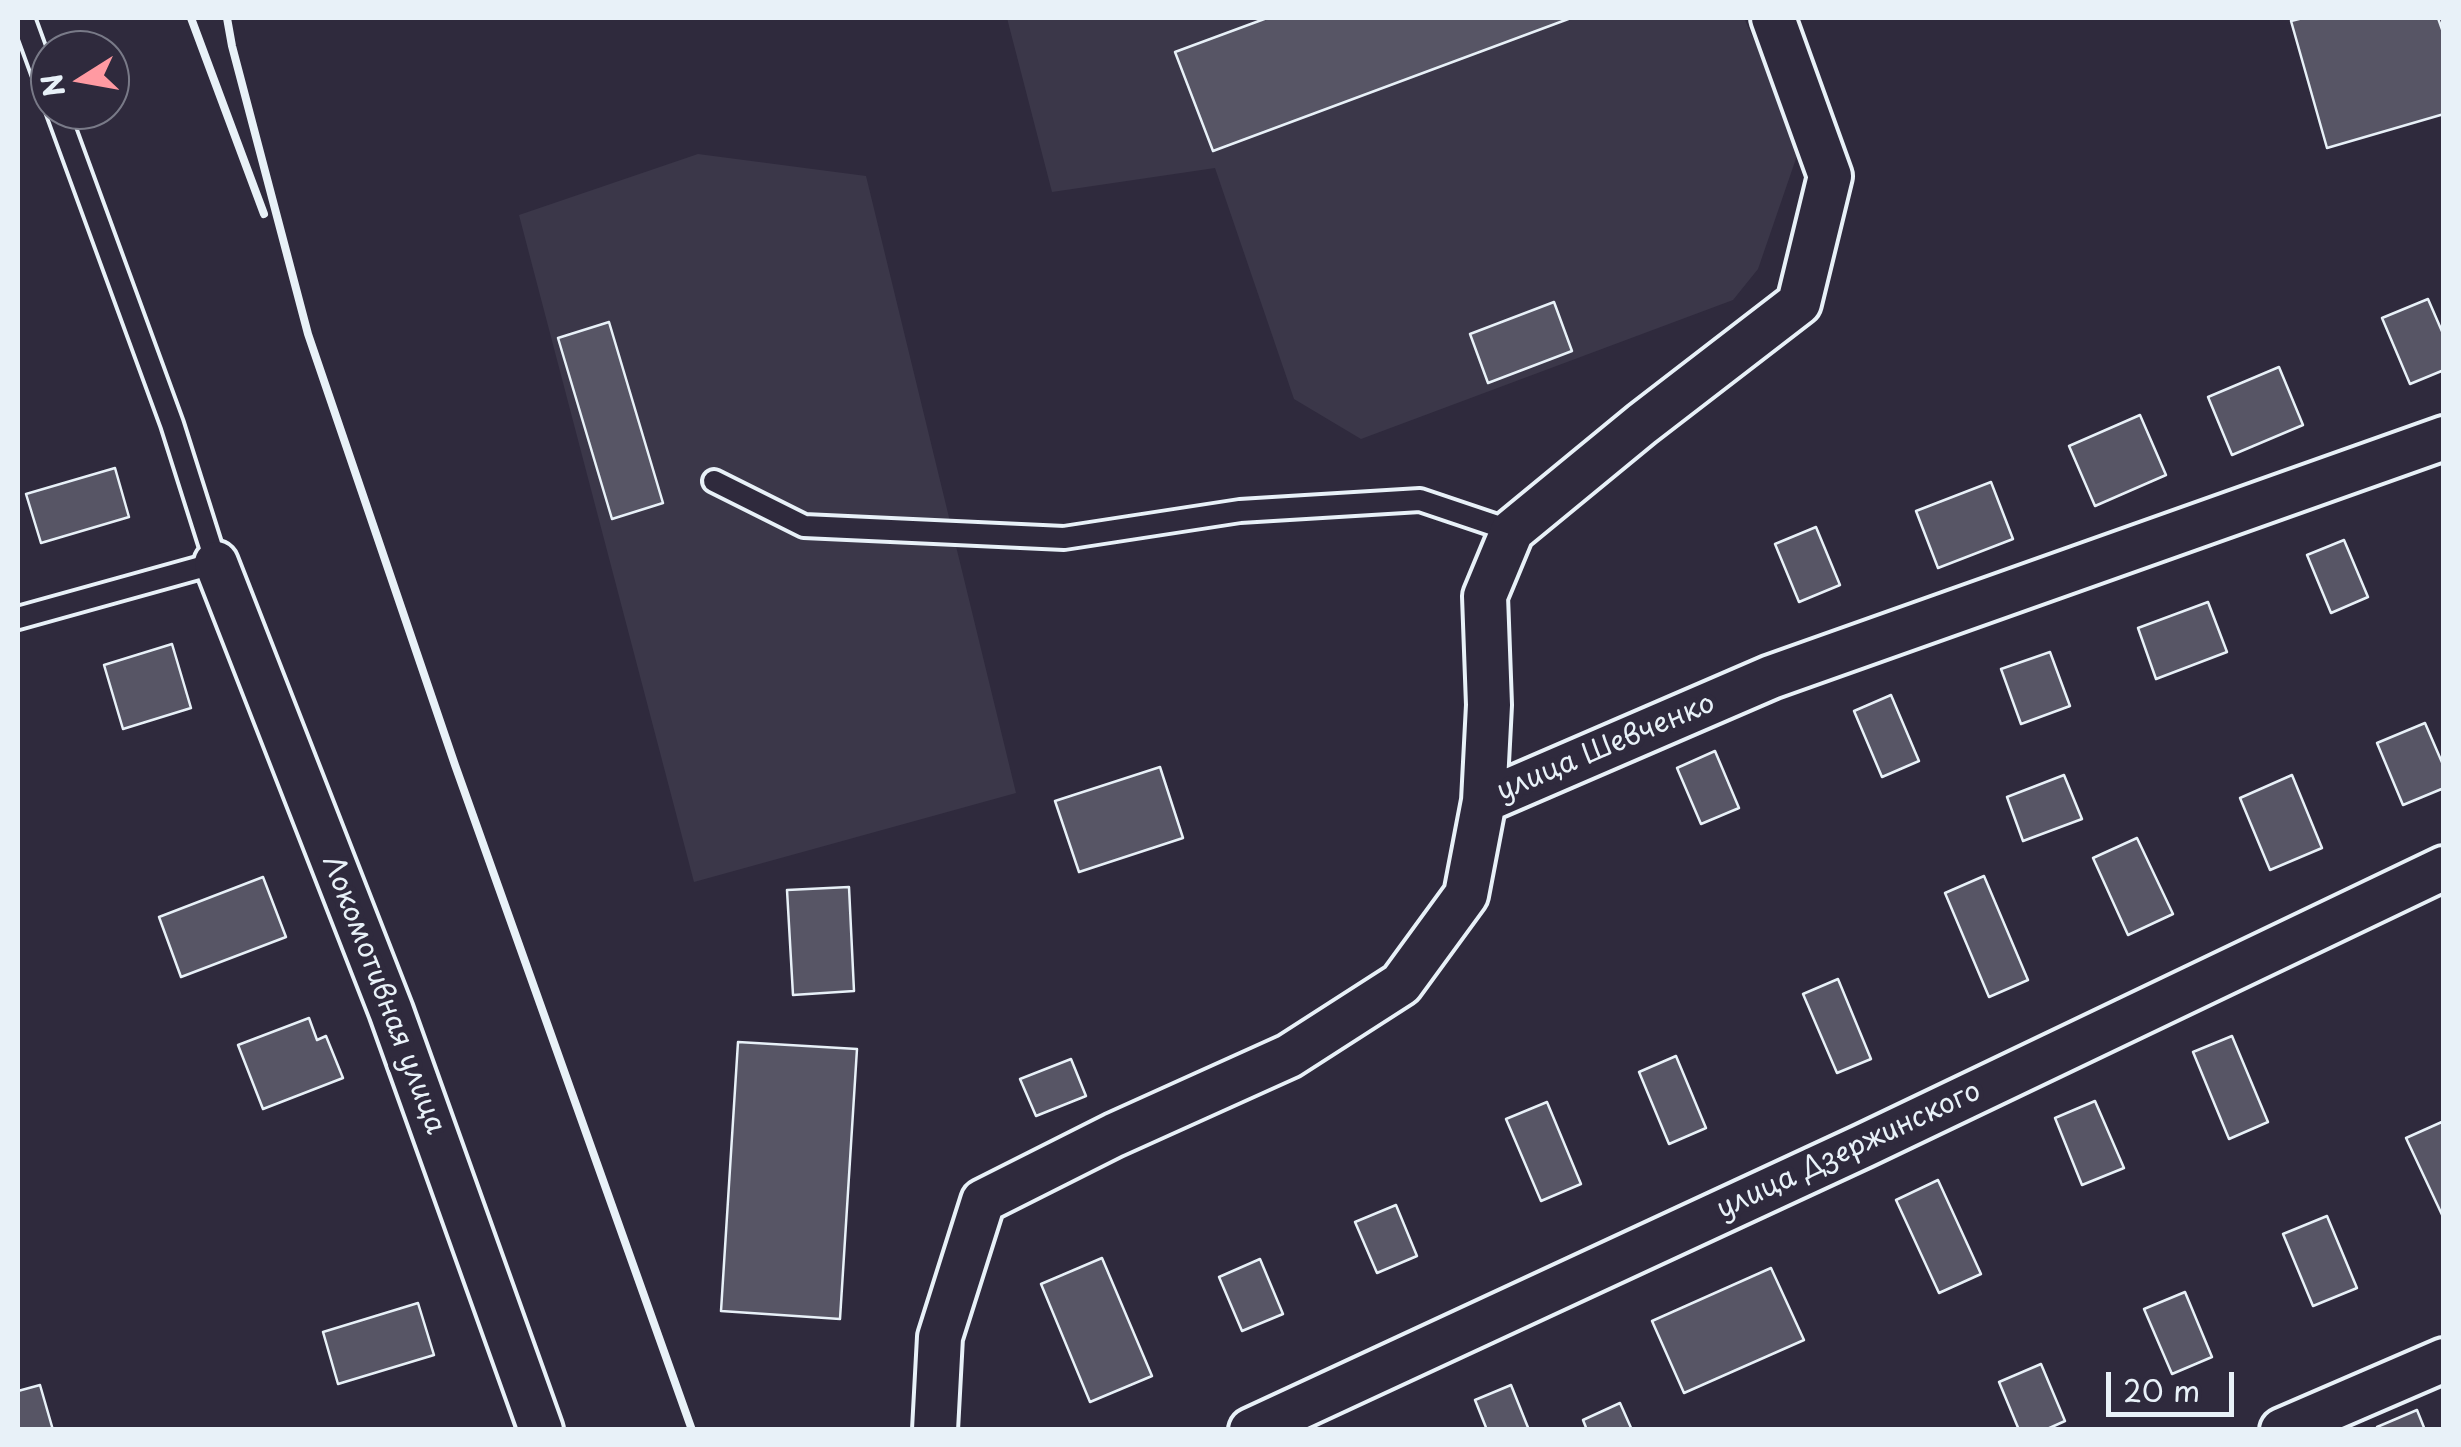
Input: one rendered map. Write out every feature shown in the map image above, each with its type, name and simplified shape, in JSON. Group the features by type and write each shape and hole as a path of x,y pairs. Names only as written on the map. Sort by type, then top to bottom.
{"street":[{"path":"1484,801 1489,705 1485,596 1512,530 1799,303 1830,176 1773,18"},
{"name":"улица Шевченко","path":"935,1430 940,1338 983,1201 1289,1056 1401,984 1466,895 1484,801 1771,677 2444,438"},
{"name":"Локомотивная улица","path":"216,564 391,1011 541,1430"},
{"name":"улица Дзержинского","path":"1251,1430 1863,1146 2444,868"},
{"path":"2282,1430 2444,1360"}],"lane":[{"path":"18,618 216,564 172,424 64,130"},
{"path":"714,480 804,526 1064,538 1240,511 1420,500 1512,530"}],"shaded area":[{"path":"1007,18 1744,18 1801,144 1758,269 1733,300 1361,439 1294,399 1215,168 1052,192"},
{"path":"698,154 866,176 1016,793 694,882 519,215"}],"building":[{"path":"1267,18 1571,18 1213,151 1175,52"},
{"path":"2438,18 2444,35 2444,114 2327,148 2291,21"},
{"path":"2428,299 2444,336 2444,370 2410,384 2382,318"},
{"path":"1554,302 1572,351 1488,383 1470,334"},
{"path":"609,322 663,503 612,519 558,338"},
{"path":"2279,367 2303,425 2232,455 2208,397"},
{"path":"2140,415 2166,475 2095,506 2069,446"},
{"path":"115,468 129,517 41,543 26,494"},
{"path":"1991,482 2013,539 1938,568 1916,511"},
{"path":"1816,527 1840,585 1799,602 1775,544"},
{"path":"2344,540 2368,597 2331,613 2307,555"},
{"path":"2208,602 2227,652 2156,679 2138,628"},
{"path":"172,644 191,708 123,729 104,665"},
{"path":"2050,652 2070,706 2021,724 2001,669"},
{"path":"1891,695 1919,761 1882,777 1854,711"},
{"path":"2425,723 2444,767 2444,788 2403,805 2377,743"},
{"path":"1715,751 1739,808 1701,824 1677,768"},
{"path":"1160,767 1183,838 1079,872 1055,801"},
{"path":"2064,775 2082,819 2023,841 2007,797"},
{"path":"2292,775 2322,848 2270,870 2240,798"},
{"path":"2137,838 2173,914 2128,935 2093,858"},
{"path":"1984,876 2028,980 1989,997 1945,893"},
{"path":"263,877 286,937 181,977 159,917"},
{"path":"849,887 854,991 793,995 787,890"},
{"path":"1838,979 1871,1059 1837,1073 1803,994"},
{"path":"309,1018 317,1040 326,1036 343,1078 263,1109 238,1045"},
{"path":"2232,1036 2268,1122 2229,1139 2193,1052"},
{"path":"738,1042 857,1049 840,1319 721,1311"},
{"path":"1676,1056 1706,1128 1669,1144 1639,1072"},
{"path":"1071,1059 1086,1096 1036,1116 1020,1079"},
{"path":"2095,1101 2124,1168 2082,1185 2055,1118"},
{"path":"1547,1102 1581,1184 1541,1201 1506,1119"},
{"path":"2444,1121 2444,1219 2406,1138"},
{"path":"1938,1180 1981,1274 1939,1293 1896,1200"},
{"path":"1396,1205 1417,1256 1377,1273 1355,1222"},
{"path":"2327,1216 2357,1288 2313,1306 2283,1234"},
{"path":"1102,1258 1152,1376 1090,1402 1041,1284"},
{"path":"1260,1259 1283,1314 1242,1331 1219,1277"},
{"path":"1771,1268 1804,1340 1684,1393 1652,1321"},
{"path":"2185,1292 2212,1357 2172,1374 2144,1309"},
{"path":"418,1303 434,1355 338,1384 323,1332"},
{"path":"2041,1364 2065,1421 2045,1430 2019,1430 1999,1382"},
{"path":"40,1385 53,1430 18,1430 18,1391"},
{"path":"1511,1385 1529,1430 1487,1430 1475,1400"},
{"path":"1620,1403 1632,1430 1587,1430 1583,1420"},
{"path":"2417,1410 2425,1430 2377,1430 2377,1427"}],"railway":[{"path":"191,18 264,214"},
{"path":"227,18 308,334 455,765 692,1430"}]}
